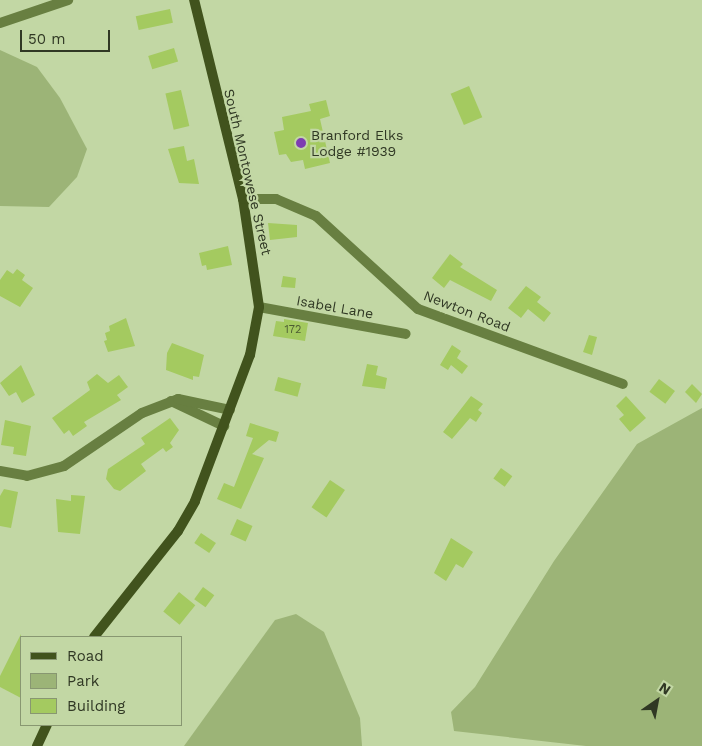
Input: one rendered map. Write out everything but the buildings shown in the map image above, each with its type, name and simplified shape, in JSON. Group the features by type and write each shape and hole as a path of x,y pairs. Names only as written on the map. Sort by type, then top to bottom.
{"main road":[{"name":"South Montowese Street","path":"95,636 178,531 195,501 250,355 258,308 243,199 194,0"},
{"path":"37,746 47,726"}],"street":[{"path":"0,23 68,0"},
{"name":"Newton Road","path":"243,199 276,199 316,216 418,309 622,384"},
{"name":"Isabel Lane","path":"258,308 406,334"},
{"path":"0,471 27,476 64,466 142,413 171,401 197,401 230,410"},
{"path":"171,401 224,426"}],"green space":[{"path":"0,50 37,67 60,98 87,149 77,177 49,207 0,206"},
{"path":"702,408 702,746 586,746 454,731 451,712 475,687 554,561 637,444"},
{"path":"296,614 324,632 360,718 362,746 184,746 275,620"}],"place":[{"name":"Branford Elks Lodge #1939","path":"301,143"}]}
